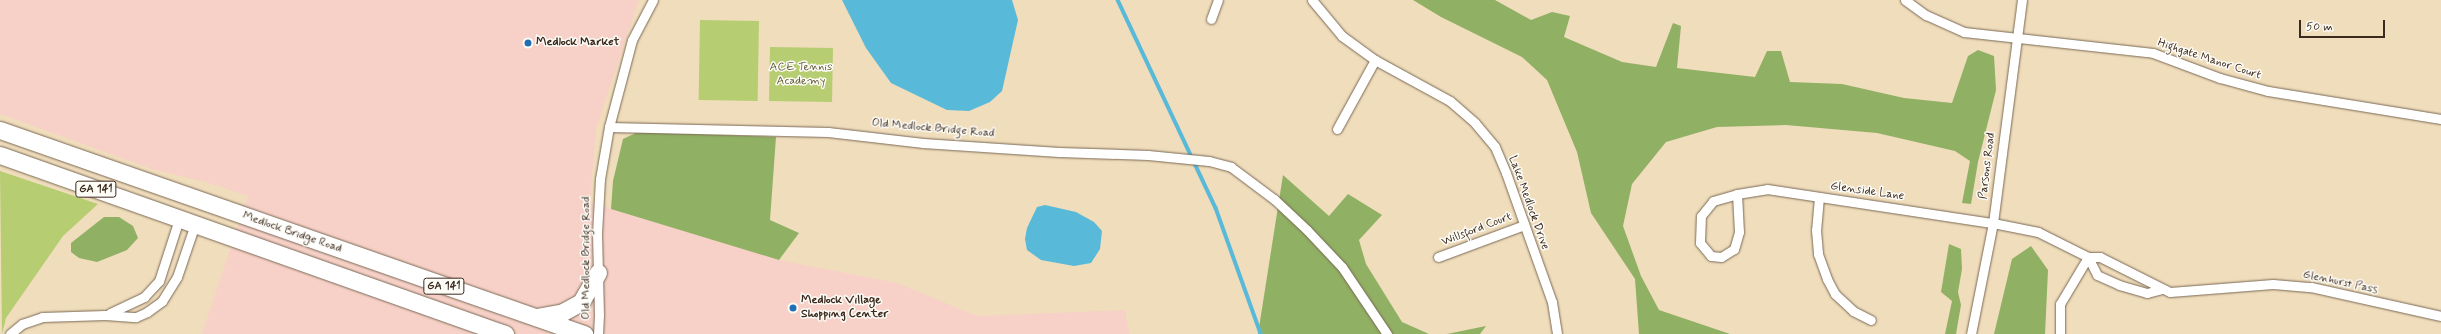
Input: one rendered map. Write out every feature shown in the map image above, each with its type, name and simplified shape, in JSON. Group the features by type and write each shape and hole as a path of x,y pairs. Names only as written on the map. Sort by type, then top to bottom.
{"highway":[{"name":"Medlock Bridge Road","path":"0,130 584,334"},
{"name":"Medlock Bridge Road","path":"0,155 505,334"},
{"path":"23,163 29,159 37,159 56,164 162,201 174,203 194,199"},
{"path":"187,221 199,216 217,215 320,253 347,260 367,259"},
{"path":"535,317 563,312 581,302 598,273"}],"street":[{"path":"609,127 632,40 653,0"},
{"path":"1211,19 1218,0"},
{"name":"Lake Medlock Drive","path":"1312,0 1342,36 1375,60 1450,101 1475,122 1495,147 1506,173 1552,302 1557,334"},
{"name":"Highgate Manor Court","path":"1905,0 1926,14 1964,32 2016,40 2153,53 2220,78 2268,91 2441,119"},
{"name":"Parsons Road","path":"1971,334 1993,223 2022,0"},
{"path":"1337,129 1375,60"},
{"name":"Old Medlock Bridge Road","path":"598,334 597,212 609,127 828,132 923,142 1148,155 1209,161 1231,167 1274,199 1307,230 1342,267 1387,334"},
{"name":"Glenside Lane","path":"1737,194 1739,232 1734,249 1721,257 1711,256 1700,243 1701,216 1713,201 1737,194 1767,189 1993,223"},
{"path":"1819,197 1816,230 1818,254 1827,279 1835,294 1853,311 1871,320"},
{"path":"105,315 123,309 144,297 159,281 187,221"},
{"path":"10,334 22,324 42,317 105,315 136,317 147,312 162,301 179,272 187,221"},
{"name":"Glenhurst Pass","path":"1993,223 2038,232 2088,257 2100,257 2170,292 2273,284 2303,287 2441,316"},
{"name":"Willsford Court","path":"1438,257 1524,225"},
{"path":"2060,334 2060,304 2088,257"},
{"name":"Glenhurst Pass","path":"2088,257 2097,275 2118,285 2147,293 2162,289"},
{"path":"166,267 179,272"}],"shaded area":[{"path":"0,0 639,0 596,129 590,202 779,260 897,283 977,316 1125,310 1129,334 202,334 248,196 213,184 152,169 0,114"}],"green space":[{"path":"1413,0 1495,0 1531,20 1552,12 1570,16 1564,37 1622,62 1656,67 1673,23 1681,26 1677,68 1755,77 1767,51 1781,51 1790,82 1842,84 1904,98 1952,103 1968,56 1978,50 1994,56 1996,90 1978,162 1971,204 1962,203 1970,161 1955,151 1877,133 1786,125 1717,127 1666,142 1632,184 1623,226 1641,276 1659,310 1730,334 1639,334 1635,279 1591,213 1577,152 1547,80 1522,57 1441,17"},
{"path":"700,20 759,21 758,101 699,100"},
{"name":"ACE Tennis Academy","path":"770,47 833,48 832,102 769,101"},
{"path":"638,132 776,137 770,220 799,233 779,260 611,209 613,181 623,139"},
{"path":"0,171 98,204 63,236 6,318 2,334"},
{"path":"1283,175 1329,216 1348,194 1382,215 1359,240 1366,264 1402,322 1429,334 1258,334"},
{"path":"104,217 119,217 133,226 138,238 127,250 97,262 79,258 71,252 71,243"},
{"path":"1949,244 1961,249 1962,269 1958,292 1961,305 1956,334 1945,334 1952,301 1941,292"},
{"path":"2031,246 2048,270 2045,334 1994,334 2012,259"},
{"path":"1486,326 1480,334 1447,334"}],"water":[{"path":"842,0 1012,0 1018,20 1002,91 990,102 969,111 947,110 891,83 866,48"},
{"path":"1045,205 1076,212 1094,222 1102,231 1100,249 1091,263 1074,266 1041,260 1027,250 1025,239 1027,228 1037,207"}],"waterway":[{"path":"1118,0 1216,208 1261,334"}],"place":[{"name":"Medlock Market","path":"528,43"},
{"name":"Medlock Village Shopping Center","path":"793,308"}]}
